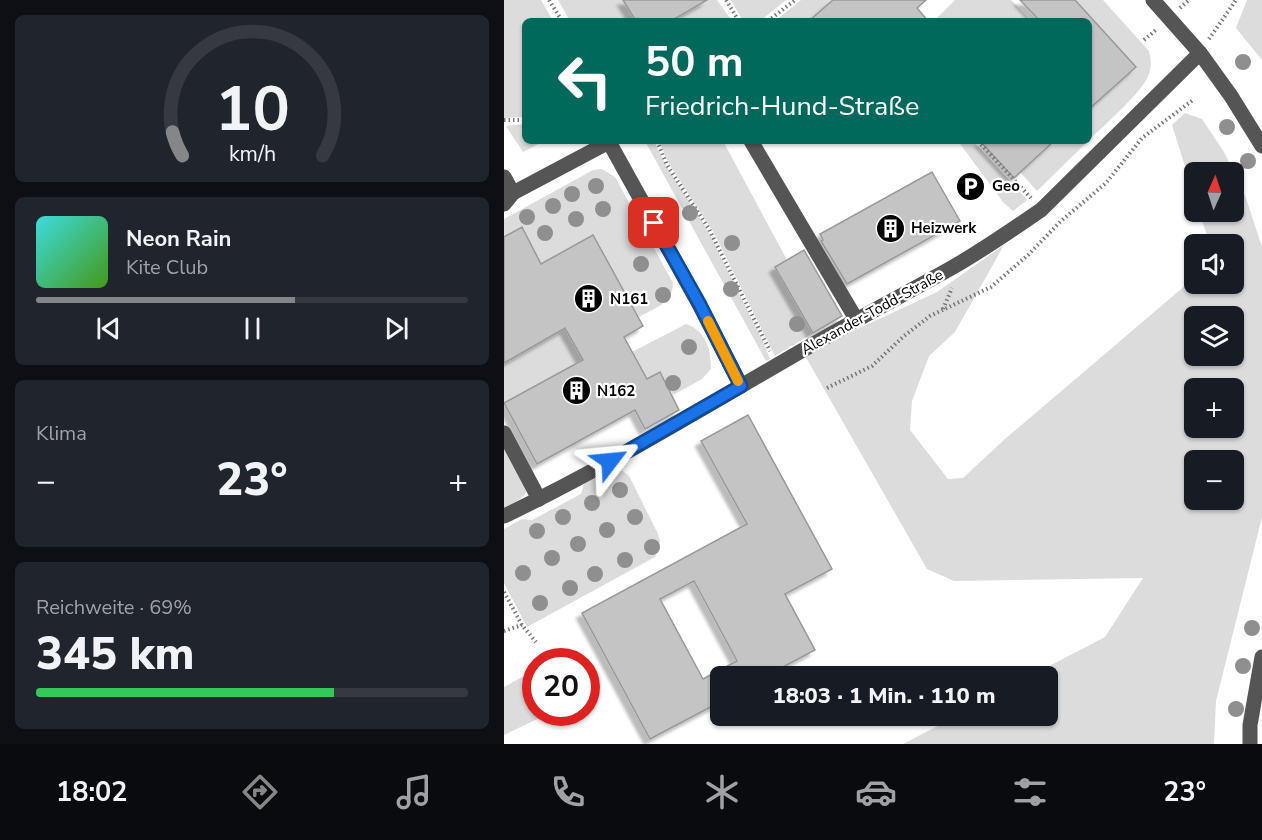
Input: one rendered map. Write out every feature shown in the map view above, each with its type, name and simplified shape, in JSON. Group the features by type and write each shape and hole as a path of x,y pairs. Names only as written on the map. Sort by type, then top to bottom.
{"street":[{"path":"1152,0 1200,53 1231,96 1262,146"},
{"name":"Alexander-Todd-Straße","path":"504,516 539,499 856,319 948,270 1041,210 1200,53"},
{"path":"504,177 508,199 605,144"},
{"path":"610,144 699,303 741,386"},
{"path":"754,144 856,319"},
{"path":"504,433 539,499"},
{"path":"1250,744 1250,725 1262,657"}],"path":[{"path":"549,0 560,18"},
{"path":"726,0 736,18"},
{"path":"772,18 795,0"},
{"path":"1219,25 1236,0"},
{"path":"827,388 872,366 904,336 930,316 991,287 1028,255 1061,221 1106,183 1142,138 1193,100"},
{"path":"504,120 522,120"},
{"path":"658,144 667,165 709,229 776,365"},
{"path":"981,144 1041,210"},
{"path":"504,592 522,625 536,642"},
{"path":"504,631 522,625"}],"shaded area":[{"path":"504,0 541,0 551,18 522,18 522,117 504,118"},
{"path":"558,0 623,0 634,18 568,18"},
{"path":"707,0 717,0 730,18 676,18"},
{"path":"731,0 786,0 764,18 741,18"},
{"path":"801,0 833,0 812,18 779,18"},
{"path":"955,0 1011,0 1028,18 937,18"},
{"path":"1075,0 1103,0 1149,51 1151,60 1149,74 1139,90 1092,137 1092,106 1136,67"},
{"path":"1247,0 1262,0 1262,60 1236,28"},
{"path":"1185,113 1202,119 1229,162 1184,163 1172,125"},
{"path":"522,124 522,144 538,144 523,152 506,126"},
{"path":"647,144 655,144 666,166 708,231 763,342 770,359 766,361"},
{"path":"660,144 725,144 787,260 775,267 813,333 775,356 714,233 669,164"},
{"path":"960,144 976,144 1027,200 1013,211 1003,202"},
{"path":"1051,144 1085,144 1037,191 1020,172"},
{"path":"602,169 615,177 673,283 666,300 657,308 639,317 593,236 533,268 527,236 522,227 504,237 504,219 593,170"},
{"path":"1244,194 1262,247 1262,517 1216,701 1214,744 903,744 938,726 1058,726 1058,666 1049,666 1105,637 1143,578 954,581 927,569 804,354 937,292 1004,245 955,332 929,356 912,401 910,430 948,479 963,478 1005,439 1184,287 1184,294 1244,294 1244,234 1207,234 1202,222 1244,222"},
{"path":"561,320 578,350 593,354 504,403 504,363 556,334"},
{"path":"686,324 703,336 710,355 711,369 702,379 673,395 660,373 647,379 632,352"},
{"path":"504,444 527,487 522,497 504,508"},
{"path":"613,470 621,470 629,476 657,532 660,541 655,557 527,627 504,583 504,529 522,519 532,520 581,494 584,484"},
{"path":"522,677 523,726 504,735 504,687"}],"building":[{"path":"623,0 707,0 676,18 634,18"},
{"path":"833,0 926,0 917,8 925,18 812,18"},
{"path":"1020,0 1075,0 1091,18 1037,18"},
{"path":"1092,19 1136,67 1092,106"},
{"path":"983,144 1051,144 1014,178"},
{"name":"Heizwerk","path":"932,172 960,221 847,284 821,241 823,240 820,234"},
{"path":"522,227 541,264 593,235 643,326 624,337 647,379 660,372 679,410 645,429 635,410 537,464 504,403 583,360 565,328 504,363 504,237"},
{"path":"804,250 842,316 813,333 775,267"},
{"path":"748,415 832,569 785,594 815,650 785,666 728,666 737,661 694,581 660,599 703,679 710,675 710,707 650,739 582,613 747,524 701,441"}],"slow traffic":[{"path":"708,321 738,381"}],"place":[{"name":"Geo","path":"971,186"},
{"name":"Heizwerk","path":"890,228"},
{"name":"N161","path":"589,299"},
{"name":"N162","path":"576,391"}],"route":[{"path":"610,461 741,386 699,303 654,223"}]}
